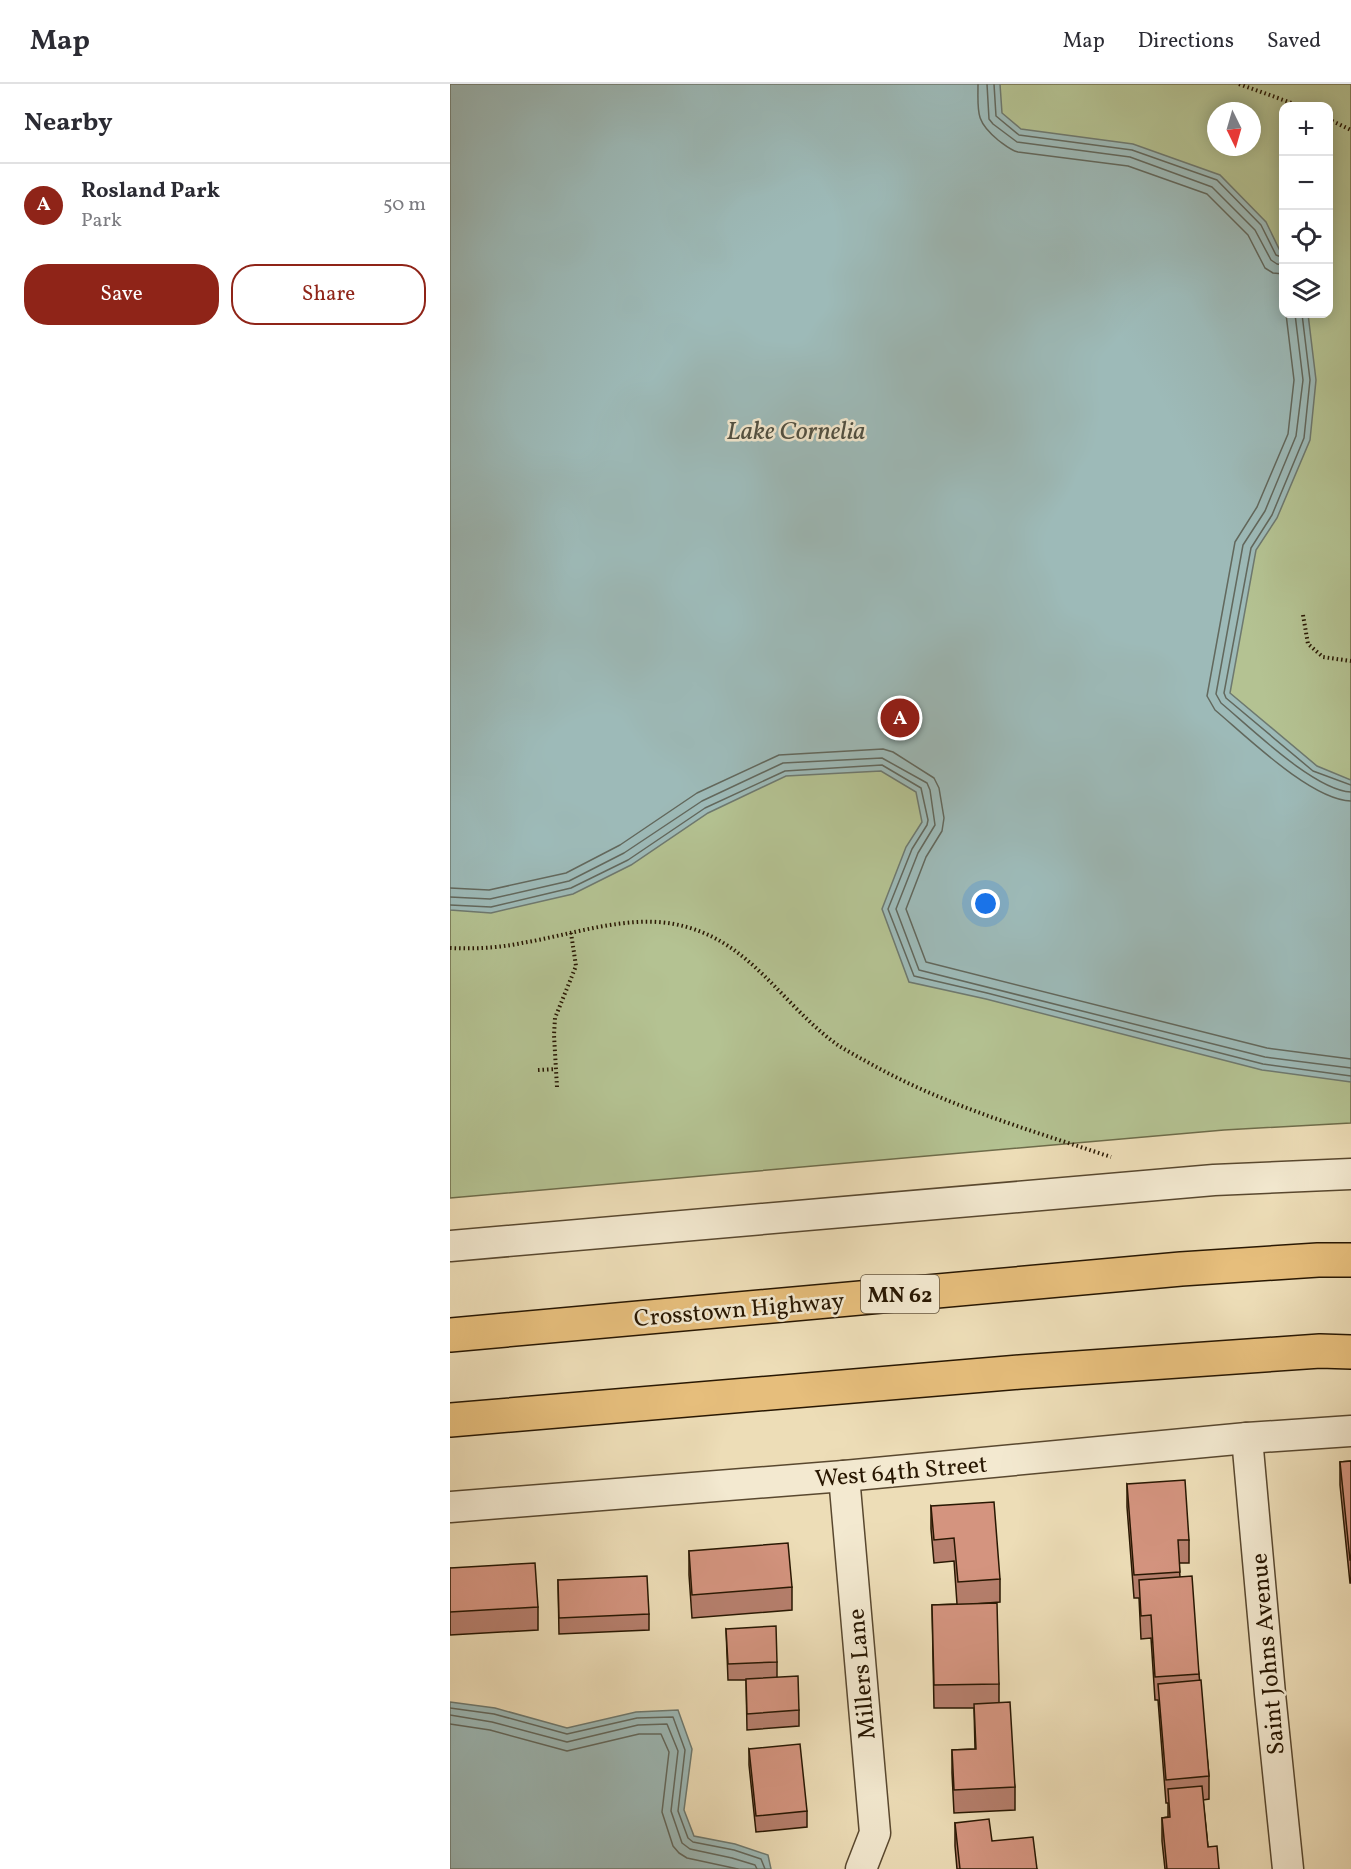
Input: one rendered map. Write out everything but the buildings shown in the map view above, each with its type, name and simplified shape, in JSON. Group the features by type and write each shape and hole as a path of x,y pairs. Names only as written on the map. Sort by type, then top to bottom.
{"highway":[{"name":"Crosstown Highway","path":"450,1335 1181,1269 1351,1260"},
{"path":"450,1420 1031,1371 1320,1351 1351,1352"}],"street":[{"path":"450,1246 1214,1180 1351,1174"},
{"name":"West 64th Street","path":"450,1507 844,1476 1247,1438 1351,1431"},
{"name":"Saint Johns Avenue","path":"1247,1438 1288,1869"},
{"name":"Millers Lane","path":"844,1476 875,1833 861,1869"}],"path":[{"path":"1239,84 1289,102"},
{"path":"1333,121 1351,130"},
{"path":"1303,615 1308,644 1323,657 1351,661"},
{"path":"450,948 485,949 642,921 673,924 704,932 728,944 745,957 807,1020 840,1046 893,1076 947,1101 1121,1161"},
{"path":"557,1087 555,1018 576,966 571,933"},
{"path":"538,1070 556,1069"}],"green space":[{"name":"Lake Cornelia","path":"450,84 1351,84 1351,1123 1224,1130 450,1198"}],"water":[{"name":"Lake Cornelia","path":"450,84 1000,84 1002,113 1021,129 1133,144 1220,175 1266,222 1279,249 1279,318 1308,318 1316,380 1310,440 1277,518 1256,550 1230,693 1317,766 1351,780 1351,1082 1262,1070 986,999 909,982 882,909 906,847 922,822 916,792 881,771 786,776 708,813 631,865 573,894 491,913 450,910"},
{"path":"450,1702 495,1708 567,1728 636,1712 678,1710 692,1749 684,1810 694,1836 735,1844 768,1855 771,1869 450,1869"}],"place":[{"name":"Rosland Park","path":"900,718"}]}
